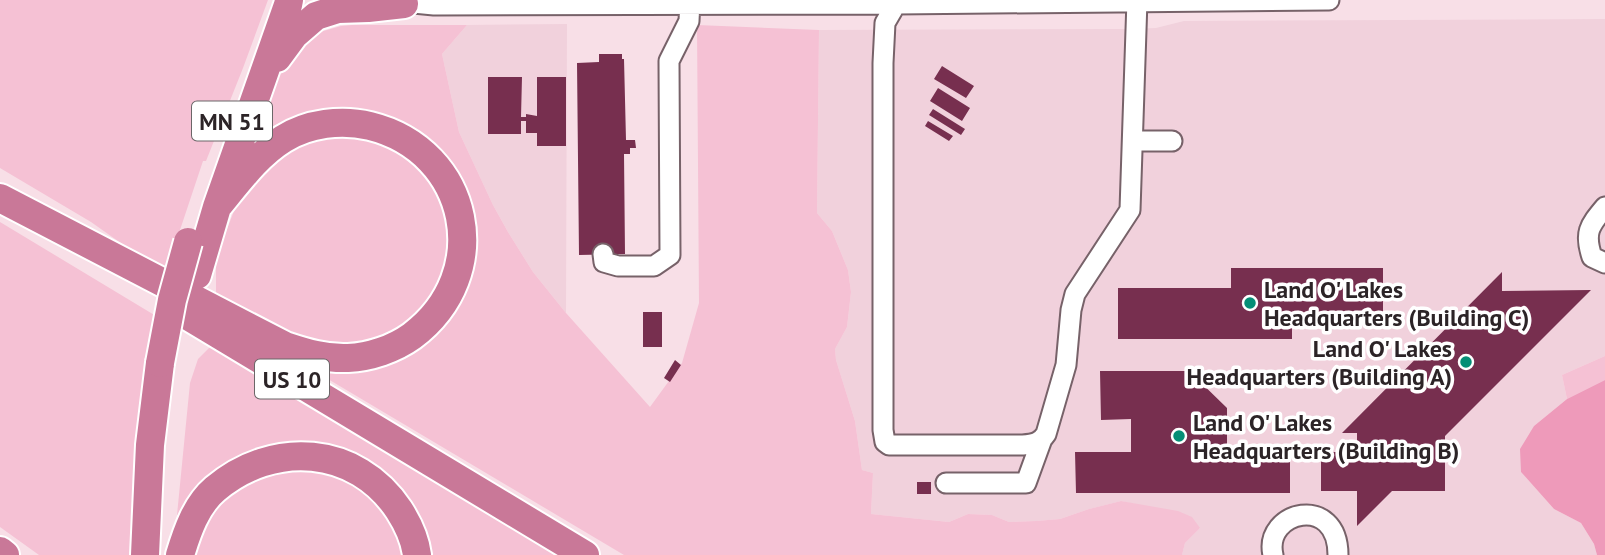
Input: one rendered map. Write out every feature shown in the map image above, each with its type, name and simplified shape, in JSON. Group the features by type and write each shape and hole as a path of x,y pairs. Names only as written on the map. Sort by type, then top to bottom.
{"highway":[{"name":"MN 51","path":"163,555 172,300 188,242 276,0"},
{"name":"MN 51","path":"145,555 150,445 168,371 185,326 217,207 289,0"},
{"path":"265,74 294,35 316,16 338,9 368,8 394,2"},
{"path":"0,201 285,346 315,356 348,358 374,354 402,343 425,326 443,304 456,279 462,253 462,229 457,201 445,178 428,156 407,140 385,130 357,123 334,123 306,128 266,151 217,207"},
{"name":"US 10","path":"0,201 584,555"},
{"path":"180,555 198,510 214,490 249,467 285,456 306,456 339,463 378,484 402,515 416,545 417,555"},
{"path":"0,551 5,555"}],"street":[{"path":"394,2 1329,0"},
{"path":"946,484 1026,482 1049,427 1066,365 1075,294 1130,211 1138,1"},
{"path":"896,2 885,23 883,63 885,442 889,445 1023,445 1042,439"},
{"path":"603,254 604,262 618,266 654,266 670,255 669,61 689,21 690,3"},
{"path":"1133,141 1172,141"},
{"path":"1605,207 1591,224 1587,241 1592,257 1605,263"},
{"path":"1273,555 1274,535 1283,523 1293,517 1307,515 1324,520 1330,525 1336,535 1338,555"}],"shaded area":[{"path":"0,0 268,0 206,161 203,161 166,272 91,222 0,168"},
{"path":"1605,19 1605,356 1562,375 1567,399 1534,426 1521,472 1554,509 1581,523 1594,544 1597,555 1182,555 1185,543 1200,528 1147,507 1121,501 1060,519 1036,521 1009,522 992,515 968,514 949,522 871,514 873,473 862,470 855,421 836,360 835,349 847,327 851,292 848,270 832,231 817,213 819,30 1125,29 1156,28 1184,21"},
{"path":"567,24 566,313 533,272 493,205 459,132 442,54 467,25"},
{"path":"352,25 467,25 442,54 459,132 493,205 533,272 650,407 682,363 699,303 697,25 819,30 817,213 832,231 848,270 851,292 847,327 835,349 836,360 855,421 862,470 873,473 871,514 949,522 968,514 992,515 1009,522 1036,521 1060,519 1121,501 1178,511 1192,517 1200,528 1185,543 1182,555 624,555 306,366 417,341 466,214 374,119 247,158 288,50 317,26 320,32"},
{"path":"346,130 418,157 452,215 444,286 387,341 319,348 216,301 216,265 242,190 286,145"},
{"path":"0,222 156,316 133,555 39,555 0,527"},
{"path":"211,346 557,555 424,555 419,533 313,447 185,517 177,515 190,383 198,359"},
{"path":"1605,356 1605,380 1567,399 1562,375"},
{"path":"1605,380 1605,555 1597,555 1594,544 1581,523 1554,509 1521,472 1520,449 1534,426 1567,399"},
{"path":"308,463 375,491 410,555 188,555 191,542 235,482"}],"building":[{"path":"599,54 622,54 624,59 626,140 635,140 636,148 630,148 630,154 624,154 625,254 579,255 577,63 599,62"},
{"path":"942,66 974,86 966,98 934,79"},
{"path":"488,77 522,77 521,117 526,117 526,114 537,116 537,77 566,77 566,146 537,146 537,133 526,133 526,121 521,121 521,134 488,134"},
{"path":"938,88 970,108 962,121 930,101"},
{"path":"933,109 965,129 961,135 929,115"},
{"path":"928,121 953,136 949,141 925,126"},
{"name":"Land O' Lakes Headquarters (Building C)","path":"1231,268 1383,268 1383,318 1292,318 1292,339 1118,339 1118,288 1231,288"},
{"name":"Land O' Lakes Headquarters (Building A)","path":"1502,272 1502,291 1591,290 1445,436 1445,491 1392,491 1357,526 1357,491 1321,491 1321,452 1357,452 1357,433 1342,433"},
{"path":"643,312 662,312 662,347 643,347"},
{"path":"675,360 681,365 670,382 664,378"},
{"name":"Land O' Lakes Headquarters (Building B)","path":"1100,371 1189,371 1227,408 1227,452 1290,452 1290,493 1076,493 1075,452 1131,452 1131,419 1101,420"},
{"path":"917,482 931,482 931,494 917,494"}],"place":[{"name":"Land O' Lakes Headquarters (Building C)","path":"1250,303"},
{"name":"Land O' Lakes Headquarters (Building A)","path":"1466,362"},
{"name":"Land O' Lakes Headquarters (Building B)","path":"1179,436"}]}
